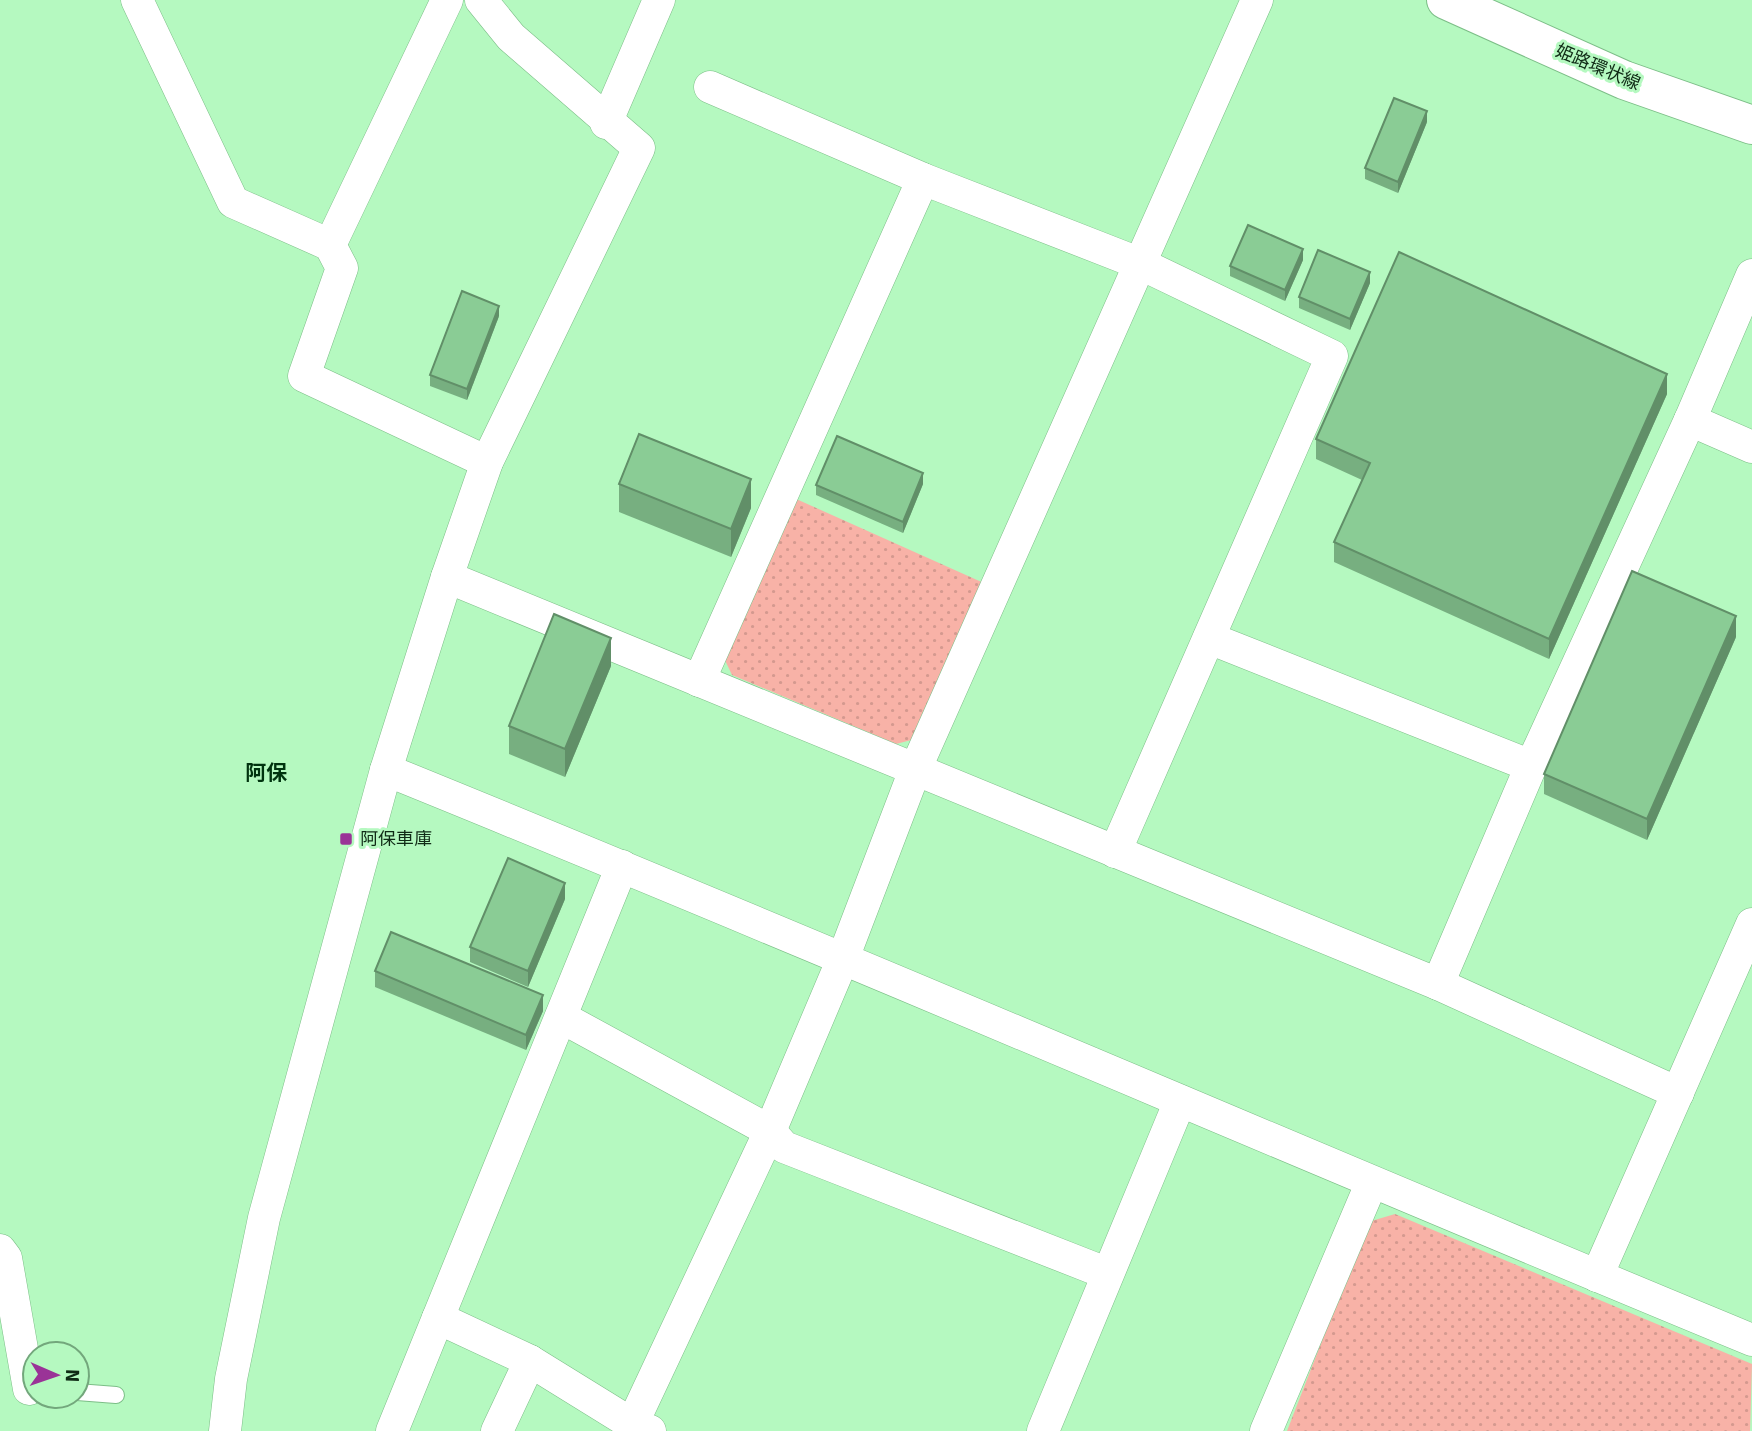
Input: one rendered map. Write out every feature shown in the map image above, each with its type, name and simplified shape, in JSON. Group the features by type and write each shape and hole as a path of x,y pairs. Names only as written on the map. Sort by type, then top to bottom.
{"main road":[{"name":"姫路環状線","path":"1446,0 1625,80 1752,125"}],"street":[{"path":"137,0 233,202 330,245 342,268 304,376 487,462"},
{"path":"330,245 446,0"},
{"path":"225,1431 231,1379 264,1218 386,770 447,577 487,462 639,148 606,123 511,37 481,0"},
{"path":"606,123 659,0"},
{"path":"438,1318 530,1361 637,1429 770,1131 842,961 915,770 1026,514 1141,264 1257,0"},
{"path":"710,87 923,179 1141,264 1332,356 1115,852"},
{"path":"699,681 923,179"},
{"path":"1438,984 1531,766 1690,420 1752,275"},
{"path":"1690,420 1752,447"},
{"path":"447,577 1438,984 1678,1093"},
{"path":"1209,638 1531,766"},
{"path":"386,770 622,866 1371,1184 1752,1340"},
{"path":"392,1431 622,866"},
{"path":"1597,1276 1752,924"},
{"path":"561,1017 770,1131 784,1147 1106,1273"},
{"path":"1043,1431 1106,1273 1180,1101"},
{"path":"1266,1431 1371,1184"},
{"path":"0,1250 6,1258 22,1340"},
{"path":"497,1431 530,1361"}],"lane":[{"path":"91,1393 116,1395"}],"shaded area":[{"path":"794,498 986,584 915,739 896,744 732,675 723,656"},
{"path":"1395,1214 1752,1364 1750,1431 1287,1431 1368,1222"}],"building":[{"path":"1394,98 1427,111 1398,182 1365,168"},
{"path":"1248,225 1303,249 1285,290 1230,266"},
{"path":"1318,250 1370,272 1350,319 1299,297"},
{"path":"1399,252 1667,374 1549,639 1334,542 1370,463 1316,439"},
{"path":"462,291 499,306 467,389 430,375"},
{"path":"639,434 751,479 731,529 619,484"},
{"path":"837,436 923,473 903,522 816,485"},
{"path":"1632,571 1736,616 1647,819 1544,774"},
{"path":"554,614 611,638 565,749 509,726"},
{"path":"508,858 565,883 528,971 470,947"},
{"path":"391,932 543,995 526,1035 375,971"}],"place":[{"name":"阿保車庫","path":"346,839"}],"district":[{"name":"阿保","path":"266,773"}]}
